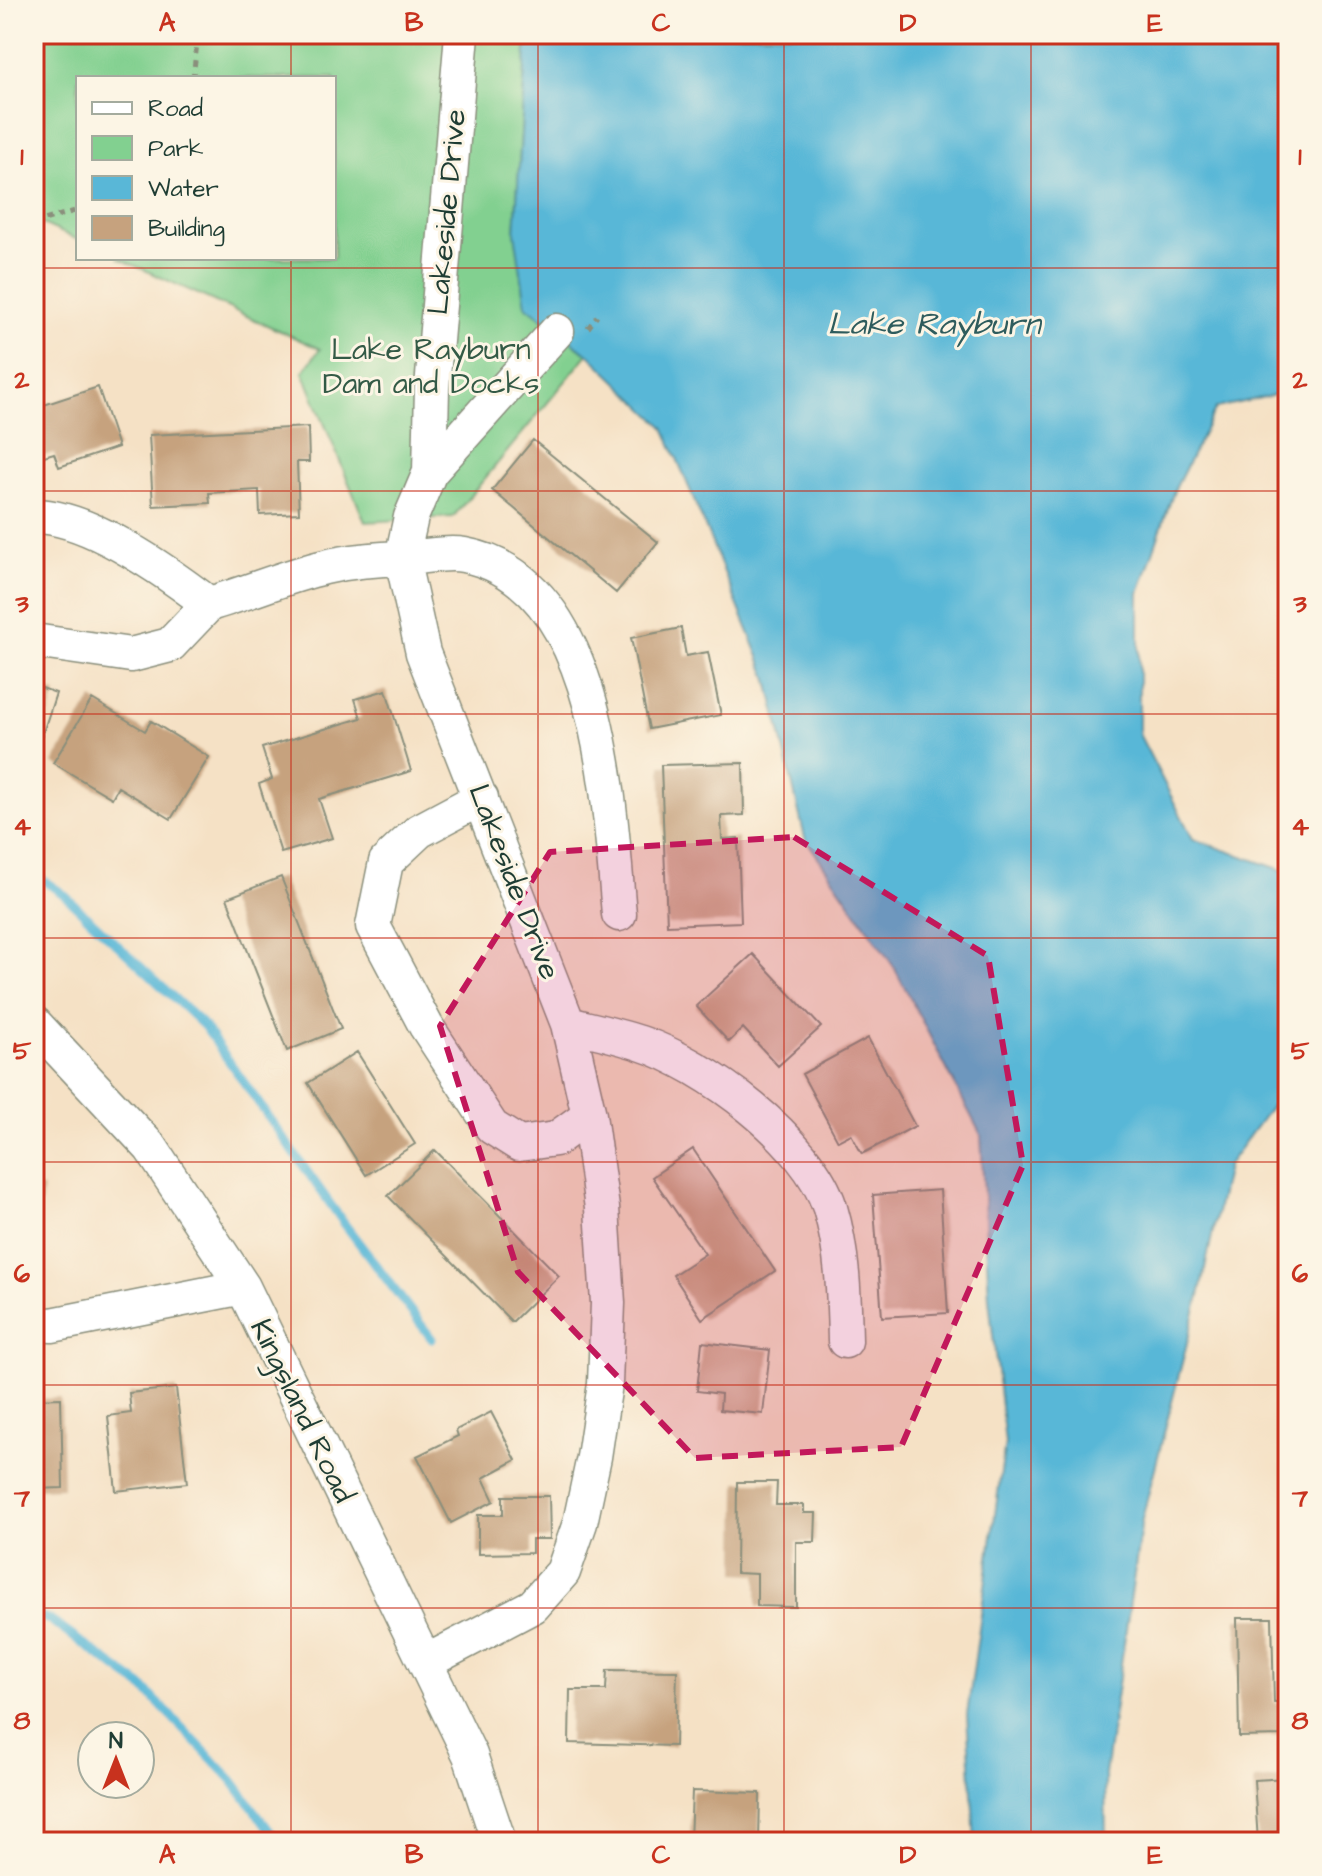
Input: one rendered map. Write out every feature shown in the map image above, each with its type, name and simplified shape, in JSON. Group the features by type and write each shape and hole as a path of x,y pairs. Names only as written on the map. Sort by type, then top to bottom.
{"street":[{"name":"Lakeside Drive","path":"426,1662 533,1606 563,1572 580,1523 605,1384 608,1303 602,1208 589,1115 568,1024 423,653 402,558 411,517 430,472 432,388 462,34"},
{"path":"430,472 557,331"},
{"path":"34,516 70,525 141,555 209,604"},
{"path":"34,641 131,655 170,645 209,604 322,567 372,558 462,554 498,565 539,599 573,651 593,711 605,771 619,914"},
{"path":"481,798 419,831 386,862 373,926 426,1026 492,1127 519,1144 556,1139 589,1115"},
{"name":"Kingsland Road","path":"34,1023 151,1148 243,1287 369,1553 470,1755 499,1842"},
{"path":"568,1024 642,1044 689,1067 743,1100 793,1145 829,1204 844,1272 845,1341"},
{"path":"34,1324 52,1325 243,1287"}],"path":[{"path":"193,76 198,34"},
{"path":"34,223 76,211"}],"highlighted area":[{"path":"794,837 988,956 1023,1165 901,1447 695,1458 518,1272 440,1026 550,852"}],"green space":[{"name":"Lake Rayburn Dam and Docks","path":"34,34 527,34 515,233 557,331 588,354 453,517 365,522 303,372 320,349 122,260 336,260 336,76 76,76 76,239 34,220"}],"water":[{"name":"Lake Rayburn","path":"527,34 1288,34 1288,392 1216,408 1174,491 1139,593 1139,734 1193,839 1288,872 1288,1093 1278,1097 1227,1166 1199,1296 1142,1519 1105,1774 1106,1842 975,1842 967,1715 1005,1443 989,1299 981,1135 894,967 805,838 767,676 664,427 588,354 526,306 515,233"}],"building":[{"path":"98,387 118,447 59,467 54,453 34,459 34,391 41,406"},
{"path":"308,427 309,462 297,462 299,513 260,515 259,490 209,493 210,503 153,506 149,435"},
{"path":"533,440 658,542 616,593 492,490"},
{"path":"681,628 686,656 708,652 721,715 649,729 631,638"},
{"path":"34,685 56,693 35,757 34,757"},
{"path":"386,690 411,771 319,799 332,838 281,853 259,784 272,779 262,748 361,718 355,699"},
{"path":"92,699 145,731 151,721 209,757 171,819 118,787 112,798 53,763"},
{"path":"743,763 744,815 721,816 722,839 738,838 741,922 667,925 661,765"},
{"path":"281,877 341,1029 287,1051 227,898"},
{"path":"753,954 821,1027 778,1066 743,1028 729,1042 696,1006"},
{"path":"868,1038 915,1126 862,1154 851,1134 838,1141 802,1074"},
{"path":"357,1052 415,1144 366,1175 308,1083"},
{"path":"693,1149 775,1271 702,1319 673,1275 705,1254 652,1177"},
{"path":"435,1150 559,1276 512,1322 388,1196"},
{"path":"34,1187 43,1188 36,1244 34,1244"},
{"path":"940,1190 948,1313 882,1317 873,1195"},
{"path":"702,1342 770,1350 763,1414 720,1410 721,1394 697,1391"},
{"path":"176,1388 187,1483 116,1491 108,1416 131,1413 129,1393"},
{"path":"61,1398 63,1488 34,1489 34,1399"},
{"path":"491,1412 516,1460 483,1478 494,1501 451,1523 417,1456 458,1436 456,1430"},
{"path":"737,1482 777,1482 776,1505 804,1505 804,1513 816,1513 815,1542 796,1542 796,1607 757,1606 757,1574 736,1573"},
{"path":"503,1496 549,1496 550,1539 532,1539 532,1553 478,1554 478,1515 503,1515"},
{"path":"1237,1618 1272,1618 1274,1703 1283,1703 1283,1736 1239,1737"},
{"path":"607,1670 677,1671 675,1746 569,1743 570,1690 606,1690"},
{"path":"1288,1778 1288,1842 1258,1842 1254,1780"},
{"path":"692,1791 760,1793 759,1842 690,1842"}],"waterway":[{"path":"34,874 62,893 204,1026 343,1222 432,1339"},
{"path":"34,1614 50,1620 143,1687 233,1781 278,1842"}]}
